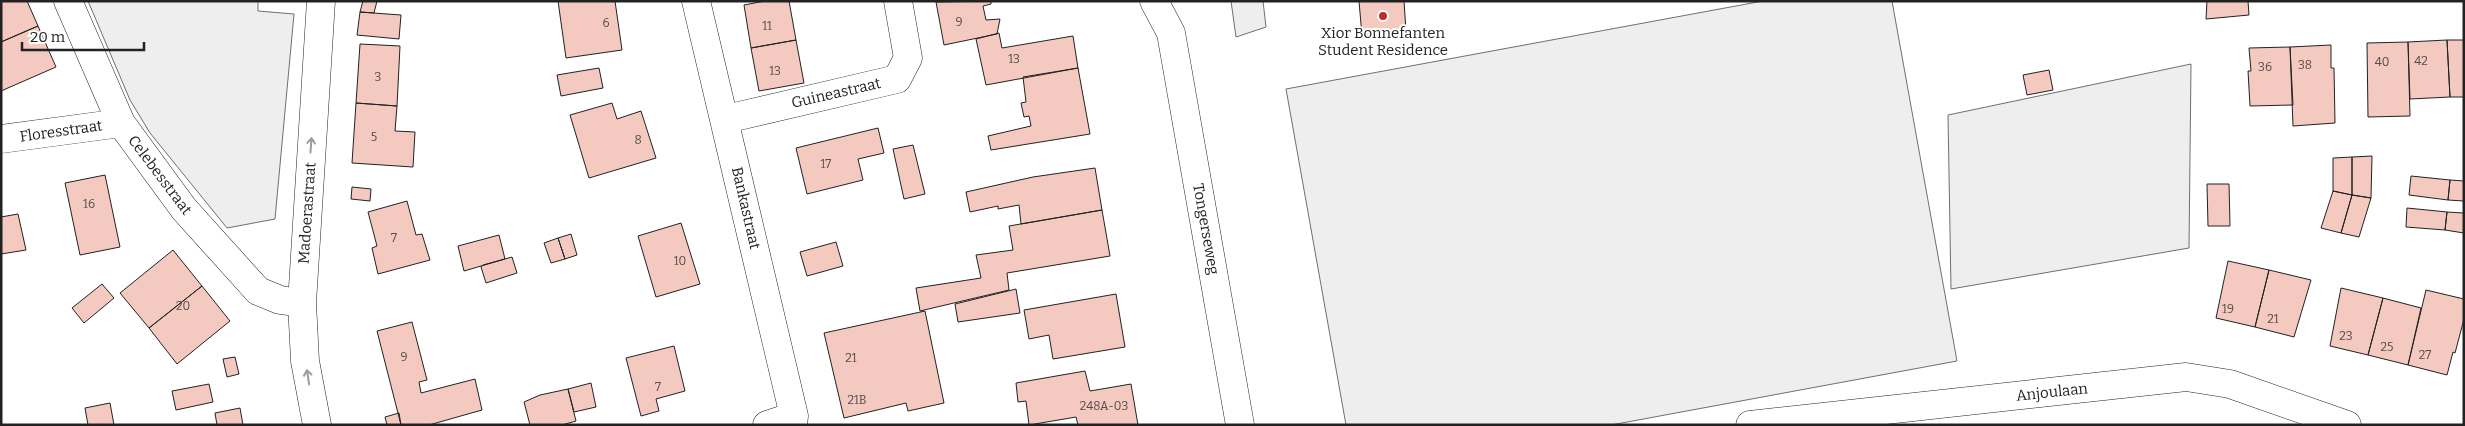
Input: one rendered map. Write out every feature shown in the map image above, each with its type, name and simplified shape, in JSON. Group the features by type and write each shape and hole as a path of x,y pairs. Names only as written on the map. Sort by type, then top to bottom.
{"street":[{"name":"Celebesstraat","path":"68,1 121,123 184,209 253,286 270,297 302,303"},
{"name":"Madoerastraat","path":"317,425 305,361 302,303 321,1"},
{"name":"Bankastraat","path":"696,1 726,119 794,420"},
{"name":"Guineastraat","path":"726,119 897,79 908,58 898,1"},
{"name":"Tongerseweg","path":"1154,1 1171,33 1240,425"},
{"name":"Tongerseweg","path":"1171,33 1176,1"},
{"name":"Floresstraat","path":"1,139 121,123"},
{"name":"Anjoulaan","path":"1750,425 2186,377 2230,384 2347,425"},
{"path":"767,425 794,420"}],"shaded area":[{"path":"88,1 258,1 258,11 294,14 275,219 227,228 150,133 130,100"},
{"path":"1231,1 1263,1 1266,27 1236,37"},
{"path":"1763,1 1892,1 1957,361 1611,425 1346,425 1286,89"},
{"path":"2191,64 2189,248 1951,289 1948,115"}],"building":[{"path":"1,1 27,1 38,26 1,42"},
{"path":"363,1 377,1 374,13 360,12"},
{"path":"558,1 615,1 622,50 566,58"},
{"path":"765,1 789,1 796,40 751,48 744,5"},
{"path":"991,1 991,4 983,6 986,20 1000,19 997,34 944,45 936,2"},
{"name":"Xior Bonnefanten Student Residence","path":"1359,1 1404,1 1406,31 1362,36"},
{"path":"2207,1 2248,1 2249,15 2206,19"},
{"path":"360,12 401,15 399,39 357,35"},
{"path":"38,26 56,67 1,91 1,42"},
{"path":"999,33 1002,48 1073,36 1078,68 986,85 976,39"},
{"path":"796,40 804,83 759,91 751,48"},
{"path":"2447,40 2450,97 2410,99 2408,42"},
{"path":"2447,40 2464,40 2464,97 2450,97"},
{"path":"2408,42 2410,116 2368,117 2367,43"},
{"path":"360,44 400,46 397,106 356,103"},
{"path":"2331,45 2331,68 2334,68 2335,123 2293,126 2290,47"},
{"path":"2290,47 2293,105 2250,106 2248,71 2251,71 2249,48"},
{"path":"599,68 603,88 561,96 557,75"},
{"path":"1078,68 1090,134 991,150 988,136 1031,126 1029,116 1024,117 1021,103 1026,102 1023,77"},
{"path":"2049,70 2053,90 2027,95 2023,75"},
{"path":"356,103 397,106 395,131 415,132 413,167 352,163"},
{"path":"612,103 617,119 641,111 656,158 589,178 570,115"},
{"path":"878,128 884,153 858,159 863,180 807,194 796,148"},
{"path":"913,145 925,194 904,199 893,149"},
{"path":"2372,156 2371,198 2352,195 2352,157"},
{"path":"2352,157 2352,195 2333,191 2333,158"},
{"path":"1095,168 1102,210 1021,224 1019,205 998,209 998,206 970,212 966,192 1033,177"},
{"path":"105,175 120,247 80,255 65,183"},
{"path":"2411,176 2450,180 2448,200 2409,195"},
{"path":"2450,180 2464,181 2464,201 2448,200"},
{"path":"2207,184 2229,184 2230,226 2208,226"},
{"path":"352,187 371,189 370,201 351,199"},
{"path":"2333,191 2352,195 2341,233 2321,228"},
{"path":"2352,195 2371,198 2359,237 2341,233"},
{"path":"407,201 416,235 422,234 430,260 378,274 372,248 377,246 368,212"},
{"path":"2407,208 2447,212 2445,230 2406,227"},
{"path":"1102,210 1110,256 1007,273 1009,290 920,311 916,288 981,278 976,255 1013,250 1009,226"},
{"path":"2447,212 2464,213 2464,233 2445,230"},
{"path":"18,214 26,250 1,254 1,217"},
{"path":"681,223 700,284 656,297 638,236"},
{"path":"571,234 577,255 565,259 558,238"},
{"path":"499,235 505,259 464,271 458,246"},
{"path":"558,238 565,259 551,263 544,243"},
{"path":"836,242 843,266 807,276 800,252"},
{"path":"173,250 202,286 149,328 120,293"},
{"path":"512,257 517,273 486,283 481,267 483,265"},
{"path":"2228,261 2269,270 2255,327 2216,318"},
{"path":"2269,270 2311,280 2294,337 2255,327"},
{"path":"102,284 114,298 84,323 72,308"},
{"path":"202,286 230,321 177,364 149,328"},
{"path":"2341,288 2383,298 2368,355 2330,346"},
{"path":"1016,289 1020,313 958,322 955,304"},
{"path":"2426,290 2464,299 2464,319 2447,375 2408,365"},
{"path":"1116,294 1125,347 1053,359 1049,335 1029,339 1024,310"},
{"path":"2383,298 2421,308 2408,365 2368,355"},
{"path":"925,311 944,403 908,411 906,403 844,418 824,333"},
{"path":"412,322 427,380 419,382 421,393 475,379 482,410 429,425 401,425 377,331"},
{"path":"674,346 685,391 656,399 659,411 641,416 626,358"},
{"path":"235,357 239,374 227,377 223,359"},
{"path":"1085,371 1090,391 1131,384 1138,425 1078,425 1076,417 1029,425 1026,401 1018,402 1016,383"},
{"path":"591,383 596,407 574,412 568,389"},
{"path":"209,384 213,402 176,410 172,391"},
{"path":"568,389 576,421 562,425 530,425 524,402 540,395"},
{"path":"110,403 114,425 88,425 85,408"},
{"path":"240,408 243,425 217,425 215,413"},
{"path":"399,413 401,425 387,425 385,417"}],"place":[{"name":"Xior Bonnefanten Student Residence","path":"1383,16"}]}
